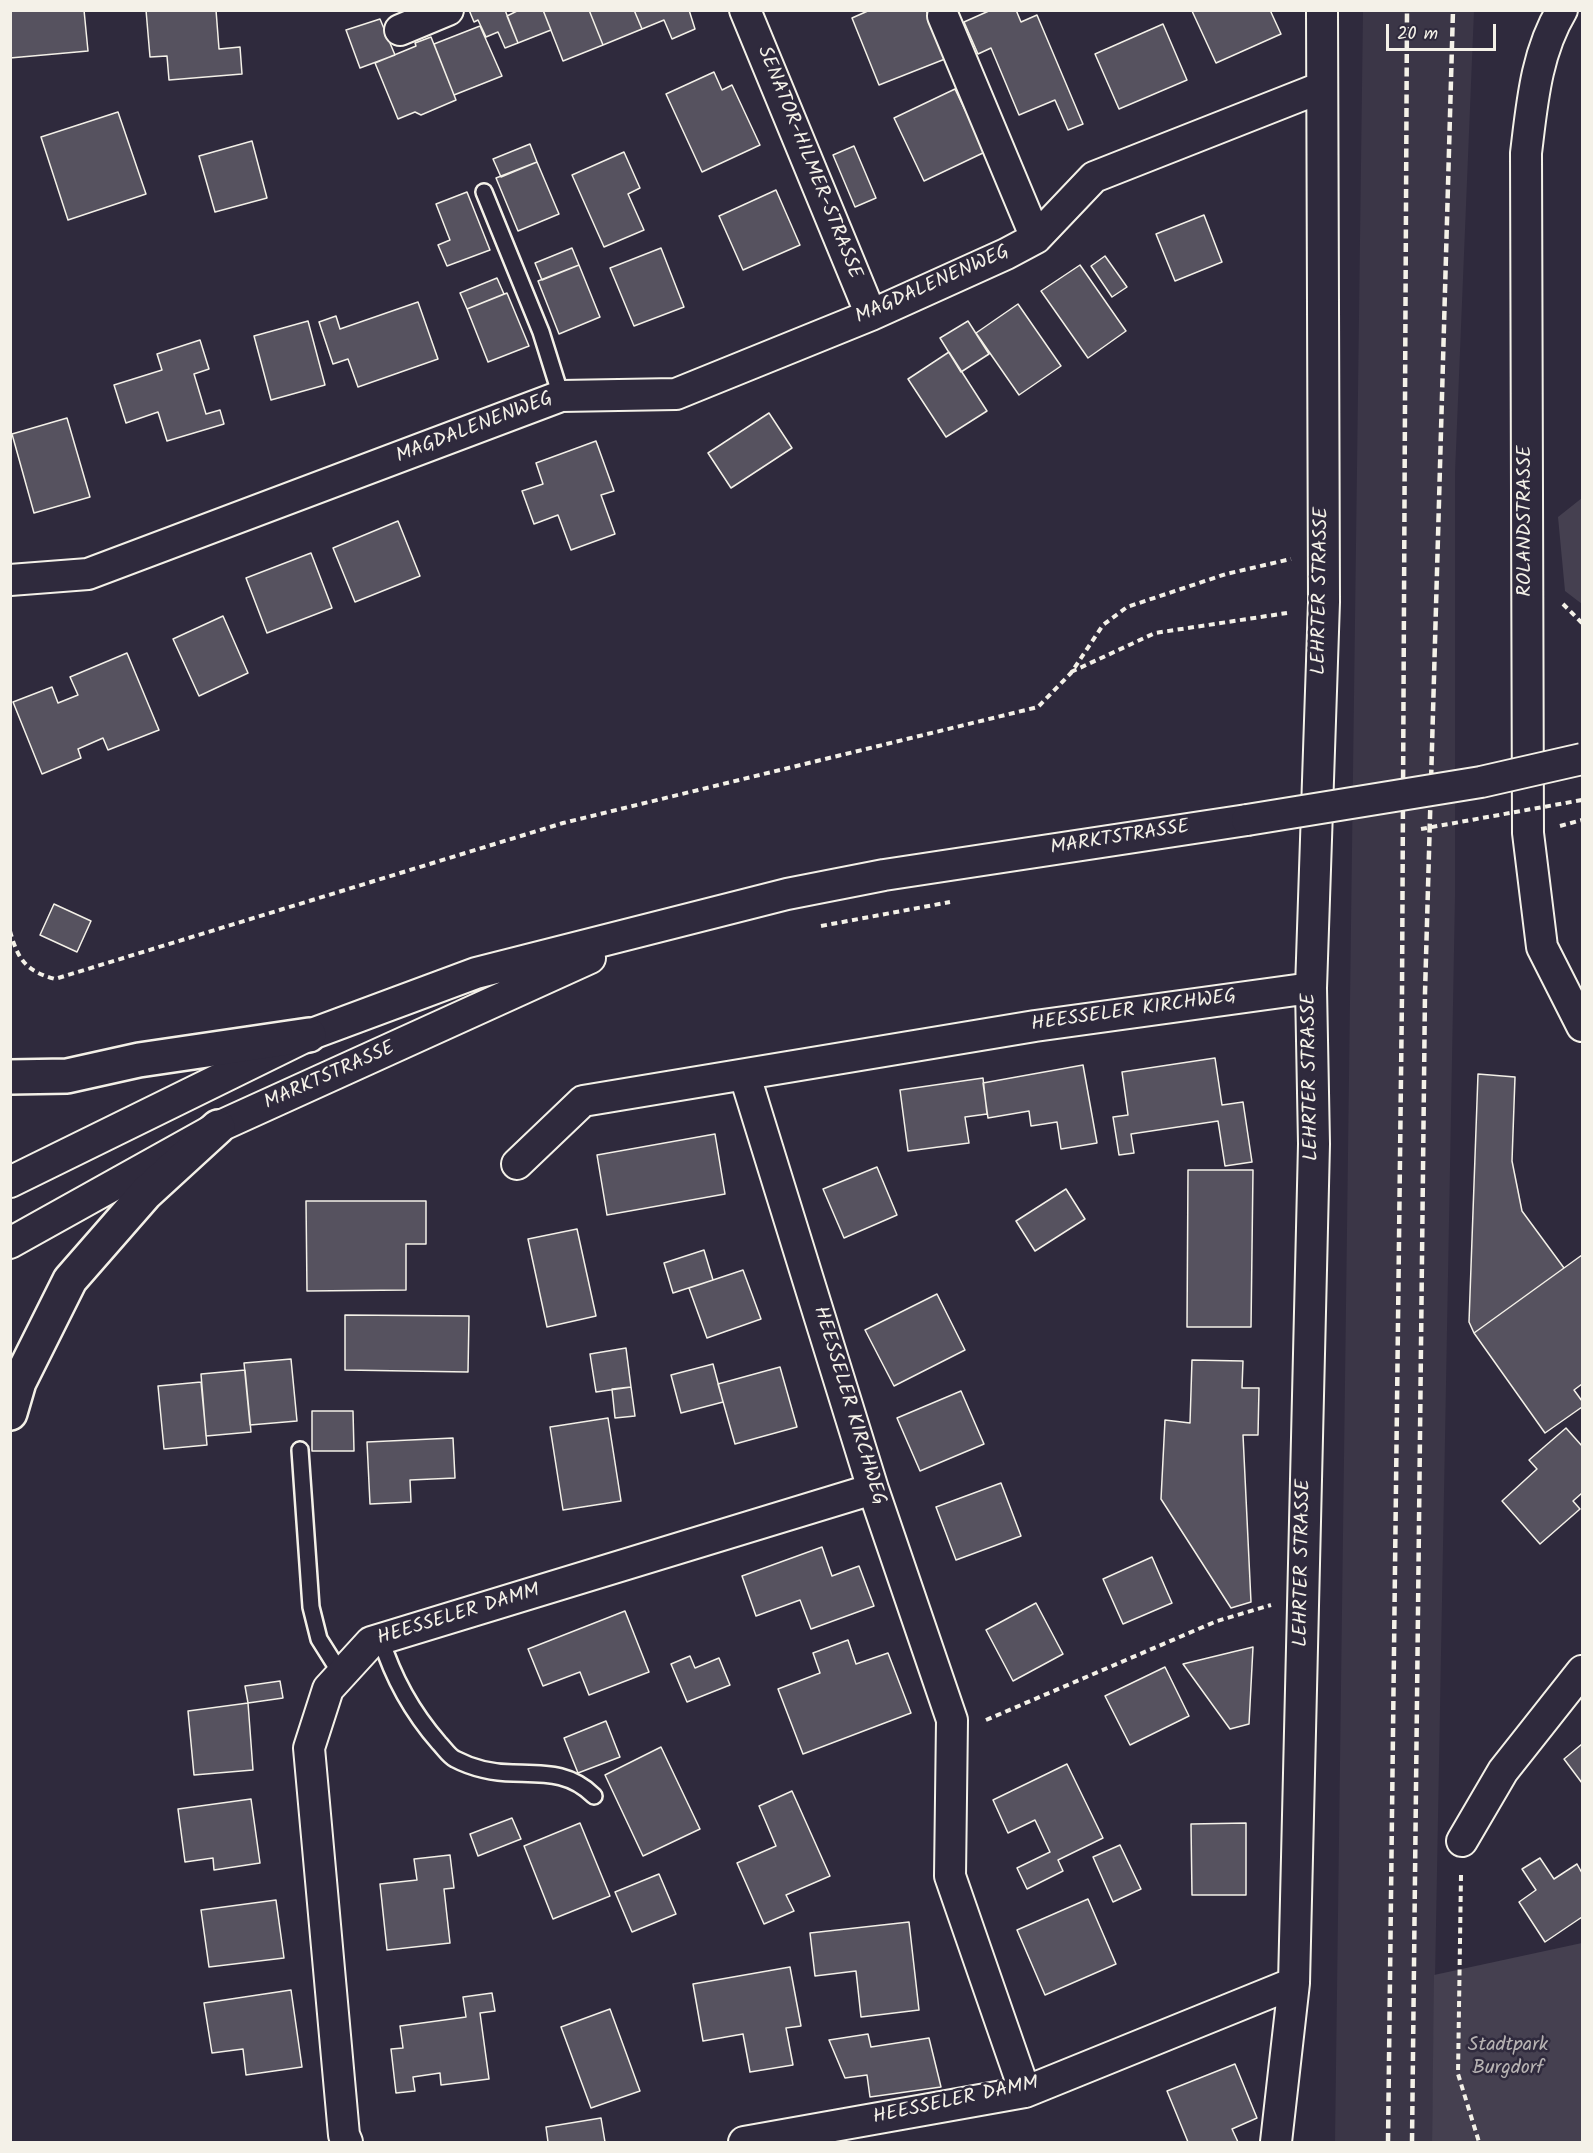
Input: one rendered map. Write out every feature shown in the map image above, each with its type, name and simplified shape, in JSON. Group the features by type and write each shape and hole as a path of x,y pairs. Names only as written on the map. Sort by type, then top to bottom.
{"main road":[{"path":"10,1077 67,1076 140,1060 309,1035"},
{"path":"10,1413 19,1382 70,1280 146,1193 218,1127"}],"street":[{"path":"400,30 448,10"},
{"name":"SENATOR-HILMER-STRASSE","path":"745,10 871,315"},
{"name":"LEHRTER STRASSE","path":"1276,2142 1294,1983 1314,1144 1311,988 1323,552 1320,88 1322,10"},
{"name":"ROLANDSTRASSE","path":"1562,10 1553,26 1534,89 1526,153 1528,833 1542,947 1582,1026"},
{"path":"943,16 1036,238"},
{"name":"MAGDALENENWEG","path":"10,580 88,574 561,396 676,394 871,315 1036,238 1094,177 1320,88"},
{"name":"MARKTSTRASSE","path":"10,1182 309,1035 476,973 787,894 884,875 1481,782 1582,759"},
{"name":"MARKTSTRASSE","path":"10,1243 218,1127 658,927"},
{"name":"HEESSELER KIRCHWEG","path":"517,1164 583,1101 745,1076 1035,1026 1311,988"},
{"name":"HEESSELER KIRCHWEG","path":"745,1076 873,1489 952,1720 950,1876 1025,2091"},
{"name":"HEESSELER DAMM","path":"347,2142 344,2135 309,1748 328,1689 371,1642 873,1489"},
{"path":"1462,1841 1503,1771 1582,1671"},
{"name":"HEESSELER DAMM","path":"744,2142 1025,2091 1294,1983"}],"lane":[{"path":"484,192 541,332 561,396"},
{"path":"300,1450 311,1607 318,1639 341,1674"},
{"path":"381,1639 388,1661 403,1692 426,1728 453,1758 485,1770 537,1772 559,1776 581,1783 594,1796"}],"path":[{"path":"10,931 15,950 32,972 55,979 563,823 1038,707 1071,673 1103,625 1127,607 1226,574 1323,552"},
{"path":"1563,603 1582,623"},
{"path":"1071,673 1155,633 1287,613"},
{"path":"952,1735 1217,1621 1303,1595"},
{"path":"1462,1841 1458,2074 1479,2142"}],"shaded area":[{"path":"1363,11 1474,11 1455,473 1455,897 1432,2142 1335,2142"}],"green space":[{"path":"1582,498 1582,604 1565,591 1558,517"},
{"name":"Stadtpark Burgdorf","path":"1582,1943 1582,2142 1432,2142 1434,1975"}],"building":[{"path":"10,10 84,10 88,51 10,58"},
{"path":"146,10 216,10 219,49 240,47 242,74 169,80 167,56 150,57"},
{"path":"469,10 505,10 518,43 505,48 498,32 486,37 478,20 474,22"},
{"path":"519,10 543,10 551,30 518,43 507,16"},
{"path":"543,10 589,10 603,45 563,61"},
{"path":"589,10 634,10 642,29 603,45"},
{"path":"634,10 689,10 695,29 672,39 664,20 642,29"},
{"path":"870,10 926,10 945,59 879,85 852,18"},
{"path":"991,10 1016,10 1021,22 1037,15 1083,124 1068,130 1055,100 1019,115 991,48 978,54 964,22"},
{"path":"1270,10 1281,34 1216,63 1192,11"},
{"path":"380,19 395,55 360,68 346,30"},
{"path":"1163,24 1187,80 1119,109 1095,54"},
{"path":"480,26 502,76 454,95 434,44"},
{"path":"431,37 456,100 421,115 415,112 398,119 375,63 416,46 415,43"},
{"path":"714,72 722,90 732,85 760,145 702,172 666,94"},
{"path":"955,89 985,152 924,181 894,118"},
{"path":"118,112 146,194 68,220 41,137"},
{"path":"252,141 267,198 215,212 199,156"},
{"path":"530,144 537,162 501,177 493,159"},
{"path":"854,146 876,198 855,207 833,155"},
{"path":"624,152 640,188 628,194 644,230 604,247 572,175"},
{"path":"537,162 559,214 518,231 496,178"},
{"path":"776,190 800,245 743,270 719,216"},
{"path":"467,192 490,250 447,266 438,245 450,240 436,204"},
{"path":"1204,215 1222,262 1175,281 1156,234"},
{"path":"572,248 579,265 542,280 535,263"},
{"path":"661,248 684,307 634,326 610,268"},
{"path":"1105,256 1127,287 1112,297 1091,266"},
{"path":"579,265 600,317 559,334 538,281"},
{"path":"1080,265 1126,331 1088,358 1041,291"},
{"path":"497,278 504,294 467,309 460,293"},
{"path":"507,293 529,346 488,362 467,309"},
{"path":"418,302 438,359 358,387 348,359 333,364 319,322 336,316 340,329"},
{"path":"1018,304 1061,366 1019,395 976,333"},
{"path":"308,321 325,385 271,400 254,336"},
{"path":"968,321 989,354 961,372 940,338"},
{"path":"200,340 209,369 194,374 206,414 220,410 224,424 167,441 158,412 126,423 114,385 162,370 157,354"},
{"path":"949,352 987,411 946,437 908,379"},
{"path":"769,413 792,448 731,488 708,453"},
{"path":"67,418 90,497 34,513 12,434"},
{"path":"596,441 614,491 601,495 615,534 571,550 558,515 534,524 522,491 543,484 536,463"},
{"path":"398,521 420,576 355,602 333,548"},
{"path":"311,553 332,608 267,633 246,578"},
{"path":"223,616 248,673 199,696 173,639"},
{"path":"127,653 159,730 108,750 103,738 78,749 81,758 42,774 13,702 52,687 58,703 78,695 70,677"},
{"path":"54,904 91,921 77,952 40,935"},
{"path":"1215,1058 1222,1105 1243,1102 1252,1162 1225,1166 1218,1121 1131,1134 1134,1153 1119,1155 1113,1117 1128,1115 1122,1072"},
{"path":"1083,1065 1097,1143 1061,1149 1057,1122 1031,1126 1029,1111 988,1118 983,1083"},
{"path":"1478,1074 1515,1077 1512,1161 1522,1211 1564,1268 1474,1333 1469,1322"},
{"path":"983,1078 987,1114 965,1117 969,1143 908,1151 900,1090"},
{"path":"715,1134 725,1194 607,1215 597,1155"},
{"path":"877,1167 897,1215 844,1238 823,1189"},
{"path":"1188,1170 1253,1170 1251,1327 1187,1327"},
{"path":"1066,1189 1085,1219 1035,1251 1016,1221"},
{"path":"306,1201 426,1201 426,1244 406,1244 406,1290 307,1291"},
{"path":"577,1229 596,1316 547,1327 528,1239"},
{"path":"704,1250 713,1280 673,1293 664,1263"},
{"path":"1582,1255 1582,1384 1574,1390 1582,1401 1582,1407 1545,1433 1474,1333"},
{"path":"743,1270 761,1319 707,1338 689,1288"},
{"path":"937,1294 965,1350 894,1386 865,1330"},
{"path":"345,1315 469,1316 468,1372 345,1370"},
{"path":"626,1348 631,1387 596,1392 590,1354"},
{"path":"291,1359 297,1421 250,1425 244,1363"},
{"path":"1192,1360 1243,1361 1242,1388 1259,1388 1258,1435 1243,1435 1251,1602 1231,1608 1161,1499 1165,1420 1190,1423"},
{"path":"713,1364 723,1402 681,1413 671,1375"},
{"path":"780,1367 797,1427 735,1444 718,1384"},
{"path":"245,1370 251,1432 206,1436 201,1374"},
{"path":"201,1382 207,1445 164,1449 158,1386"},
{"path":"631,1387 635,1416 615,1418 612,1389"},
{"path":"961,1391 984,1444 920,1471 897,1418"},
{"path":"312,1411 353,1411 354,1451 312,1451"},
{"path":"608,1418 621,1501 563,1510 550,1427"},
{"path":"1566,1428 1582,1446 1582,1493 1573,1501 1580,1509 1540,1544 1502,1501 1537,1469 1529,1460"},
{"path":"453,1438 455,1478 410,1480 411,1502 370,1504 367,1442"},
{"path":"1001,1483 1021,1536 956,1560 936,1507"},
{"path":"822,1547 832,1576 859,1566 874,1606 811,1629 800,1600 756,1616 742,1576"},
{"path":"1152,1557 1172,1603 1123,1624 1103,1579"},
{"path":"1036,1603 1063,1654 1013,1681 986,1630"},
{"path":"625,1611 649,1672 589,1695 580,1672 543,1686 528,1649"},
{"path":"848,1640 856,1664 888,1653 911,1713 803,1754 778,1689 820,1673 813,1653"},
{"path":"1253,1647 1249,1724 1230,1729 1183,1664"},
{"path":"690,1656 695,1668 719,1658 730,1685 687,1702 671,1664"},
{"path":"1165,1667 1189,1716 1130,1745 1105,1696"},
{"path":"280,1681 283,1698 248,1703 245,1686"},
{"path":"248,1703 253,1770 194,1775 188,1711"},
{"path":"606,1721 620,1757 578,1773 564,1738"},
{"path":"1582,1744 1582,1783 1564,1759"},
{"path":"661,1747 700,1829 643,1856 605,1775"},
{"path":"1067,1764 1103,1838 1058,1860 1063,1871 1027,1889 1017,1868 1050,1852 1035,1820 1008,1833 993,1800"},
{"path":"792,1791 830,1876 786,1895 794,1911 764,1924 737,1863 776,1846 759,1806"},
{"path":"251,1799 260,1863 214,1870 213,1858 185,1862 178,1809"},
{"path":"512,1818 521,1839 478,1856 470,1834"},
{"path":"580,1823 610,1896 553,1919 524,1846"},
{"path":"1246,1823 1246,1895 1192,1895 1191,1824"},
{"path":"1120,1845 1141,1889 1113,1902 1093,1857"},
{"path":"450,1855 454,1888 444,1889 450,1943 387,1950 380,1884 417,1880 414,1859"},
{"path":"1540,1858 1554,1879 1577,1864 1582,1873 1582,1917 1545,1942 1519,1902 1536,1890 1522,1869"},
{"path":"659,1874 676,1914 632,1932 615,1892"},
{"path":"1088,1899 1116,1964 1045,1995 1017,1930"},
{"path":"276,1900 284,1958 209,1967 201,1910"},
{"path":"909,1922 919,2010 861,2017 856,1971 815,1976 810,1933"},
{"path":"790,1967 801,2026 786,2028 793,2065 750,2072 743,2034 703,2041 693,1984"},
{"path":"291,1990 302,2067 246,2075 243,2049 212,2053 204,2003"},
{"path":"492,1993 495,2011 480,2013 489,2079 441,2085 440,2073 413,2077 415,2091 396,2093 391,2049 403,2048 400,2026 466,2017 463,1997"},
{"path":"610,2009 640,2091 591,2108 561,2027"},
{"path":"868,2034 871,2047 929,2038 941,2087 870,2097 867,2075 845,2078 829,2040"},
{"path":"1235,2064 1257,2118 1232,2129 1238,2142 1188,2142 1167,2091"},
{"path":"601,2118 605,2142 548,2142 546,2127"}],"railway":[{"path":"1388,2142 1402,995 1407,10"},
{"path":"1412,2142 1425,993 1453,10"}]}
